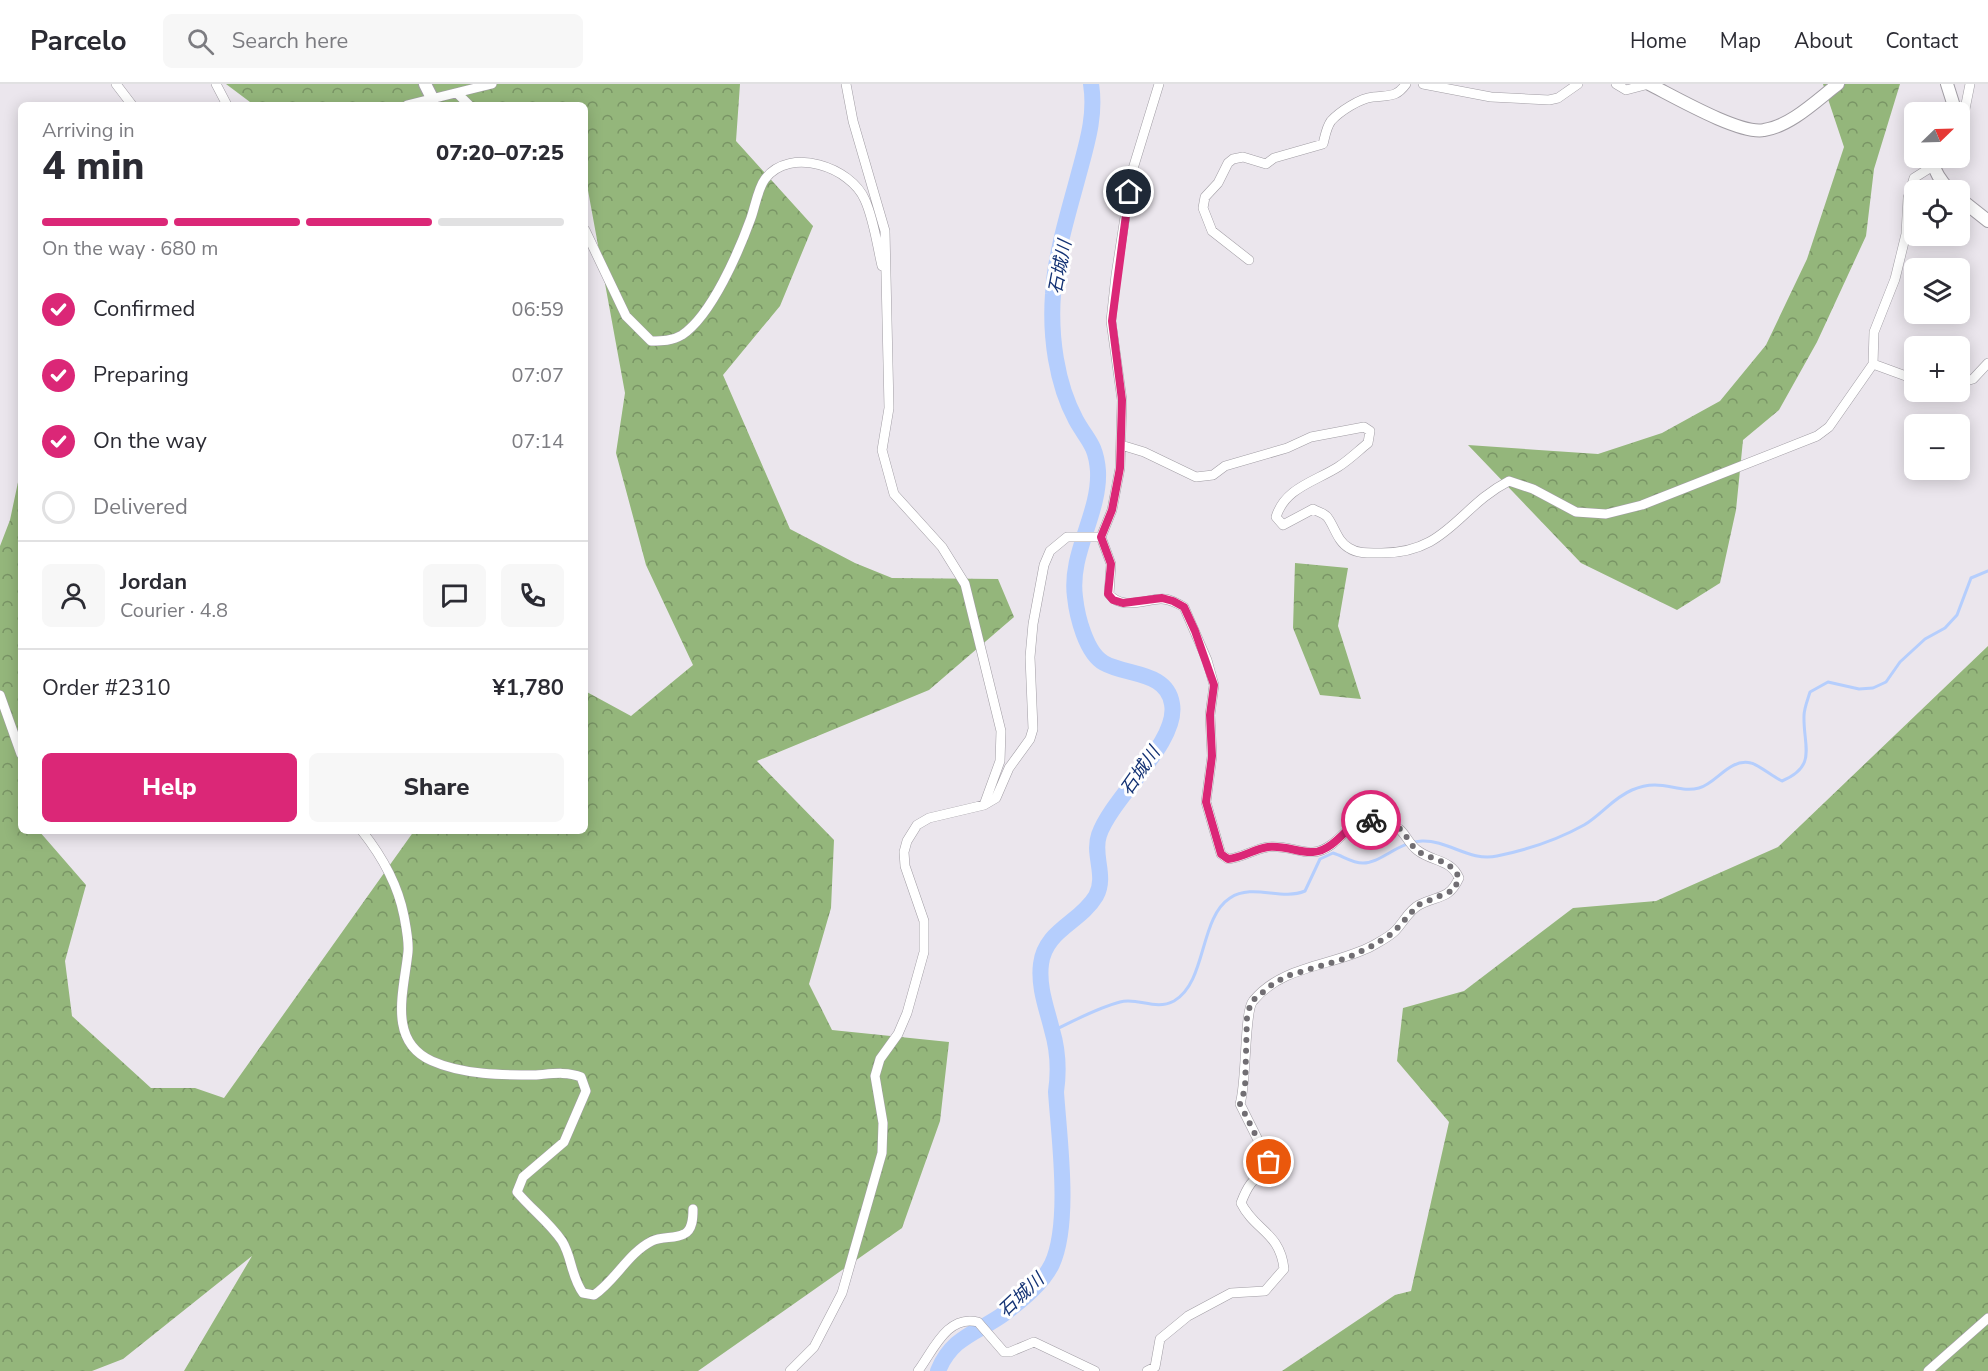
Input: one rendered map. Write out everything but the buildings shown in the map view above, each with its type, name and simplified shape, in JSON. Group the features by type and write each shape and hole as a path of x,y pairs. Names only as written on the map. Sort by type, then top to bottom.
{"street":[{"path":"116,84 130,102"},
{"path":"216,84 225,102"},
{"path":"424,84 432,98"},
{"path":"418,102 492,84"},
{"path":"846,84 853,121 885,231 889,408 882,450 894,494 942,547 965,584 1001,731 1000,760 984,805"},
{"path":"1147,1371 1155,1367 1160,1339 1188,1316 1231,1293 1265,1291 1284,1269 1282,1252 1267,1231 1247,1214 1241,1203 1247,1187 1267,1170 1269,1162 1240,1104 1245,1089 1247,1017 1251,1002 1274,983 1290,975 1347,958 1374,945 1393,933 1418,905 1454,890 1459,878 1456,871 1447,864 1420,852 1407,841 1400,829 1381,821 1358,820 1328,847 1314,852 1283,845 1263,848 1237,858 1228,859 1221,854 1206,802 1212,756 1210,715 1214,685 1207,660 1184,607 1162,598 1123,603 1113,600 1108,594 1111,564 1099,537 1112,510 1121,445 1122,400 1112,321 1116,275 1132,172 1159,84"},
{"path":"1249,260 1212,231 1203,208 1205,197 1218,183 1228,163 1243,157 1266,164 1301,149 1317,148 1323,144 1331,121 1342,113 1370,97 1394,96 1400,93 1406,84"},
{"path":"1423,84 1491,97 1549,100 1558,98 1578,84"},
{"path":"1616,84 1626,90 1649,84 1732,125 1764,130 1797,114 1838,84"},
{"path":"1947,84 1953,102"},
{"path":"1966,102 1970,84"},
{"path":"458,94 466,102"},
{"path":"588,236 626,316 651,341 669,341 682,335 697,321 734,265 765,179 793,162 807,162 840,173 856,184 866,200 886,283"},
{"path":"1121,445 1144,452 1196,477 1205,478 1225,466 1287,448 1311,436 1364,427 1370,431 1368,443 1337,468 1292,493 1280,504 1276,517 1283,525 1313,509 1327,516 1340,540 1348,548 1361,553 1405,551 1436,540 1487,495 1509,481 1533,489 1576,512 1606,514 1629,510 1817,436 1828,427 1873,364 1874,332 1901,257 1906,234 1908,198 1914,178 1926,168"},
{"path":"1970,207 1988,221"},
{"path":"1970,380 1988,363"},
{"path":"1873,364 1904,375"},
{"path":"790,1371 814,1347 842,1293 882,1153 883,1123 875,1076 880,1059 898,1034 907,1013 924,952 924,921 905,866 904,852 908,841 917,825 929,818 984,805 996,798 1009,768 1030,739 1033,729 1030,657 1039,592 1050,551 1067,537 1099,537"},
{"path":"0,695 18,746"},
{"path":"364,834 375,848 392,880 404,914 408,950 401,1020 408,1042 416,1051 432,1061 457,1069 513,1075 567,1074 581,1077 584,1082 586,1091 564,1142 523,1177 517,1192 562,1241 575,1283 583,1293 594,1294 604,1288 637,1251 654,1239 684,1234 691,1226 693,1209"},
{"path":"1928,1371 1988,1318"},
{"path":"918,1371 946,1330 953,1324 972,1321 978,1322 1004,1352 1010,1352 1034,1342 1095,1371"}],"green space":[{"path":"226,84 740,84 736,141 813,226 780,306 723,375 790,529 855,563 892,578 998,579 1014,617 929,690 757,761 834,840 831,908 809,984 832,1030 949,1042 940,1121 902,1228 698,1371 184,1371 252,1256 123,1359 92,1371 0,1371 0,546 10,520 18,482 18,834 42,834 86,885 65,961 72,1016 151,1088 195,1088 224,1098 412,834 588,834 588,693 631,716 693,665 646,565 616,453 625,393 588,190 588,102 250,102"},
{"path":"1823,84 1900,84 1874,169 1866,236 1817,342 1779,410 1743,440 1736,510 1720,583 1677,610 1581,563 1468,445 1598,454 1662,433 1720,401 1766,345 1807,259 1844,147"},
{"path":"1295,563 1348,568 1338,626 1361,699 1320,695 1293,628"},
{"path":"1988,646 1988,1371 1282,1371 1395,1295 1411,1291 1449,1122 1397,1061 1403,1008 1464,991 1573,908 1656,901 1778,847"}],"waterway":[{"name":"石城川","path":"938,1371 944,1359 958,1343 1018,1303 1038,1284 1052,1264 1058,1247 1062,1203 1056,1092 1058,1068 1054,1038 1042,989 1041,964 1049,943 1096,896 1100,881 1097,850 1099,835 1106,820 1155,752 1171,719 1172,704 1169,693 1162,686 1145,676 1104,663 1092,651 1080,624 1075,597 1076,565 1094,503 1098,471 1093,448 1069,406 1059,375 1052,310 1059,248 1090,129 1091,84"},
{"path":"1053,1031 1094,1011 1120,1002 1133,1001 1160,1005 1174,1001 1185,992 1192,980 1207,934 1220,907 1230,898 1248,892 1296,894 1305,891 1320,859 1333,853 1363,863 1376,860 1413,842 1422,841 1441,844 1468,854 1497,856 1542,844 1564,835 1590,821 1625,793 1643,786 1699,788 1730,767 1743,762 1754,764 1782,781 1793,775 1805,762 1804,713 1810,692 1828,682 1859,689 1873,688 1886,682 1900,662 1925,639 1945,628 1957,615 1971,578 1988,571"}],"way so far":[{"path":"1269,1162 1240,1104 1245,1089 1247,1017 1251,1002 1274,983 1290,975 1310,967 1347,958 1374,945 1393,933 1418,905 1443,897 1454,890 1459,878 1456,871 1447,864 1420,852 1407,841 1400,829 1381,821 1371,820"}],"route":[{"path":"1129,192 1116,275 1112,321 1122,400 1120,468 1112,510 1101,537 1111,564 1108,594 1113,600 1123,603 1162,598 1173,601 1184,607 1195,631 1214,685 1210,715 1213,743 1206,802 1221,854 1228,859 1237,858 1263,848 1283,845 1314,852 1328,847 1358,820 1371,820"}]}
